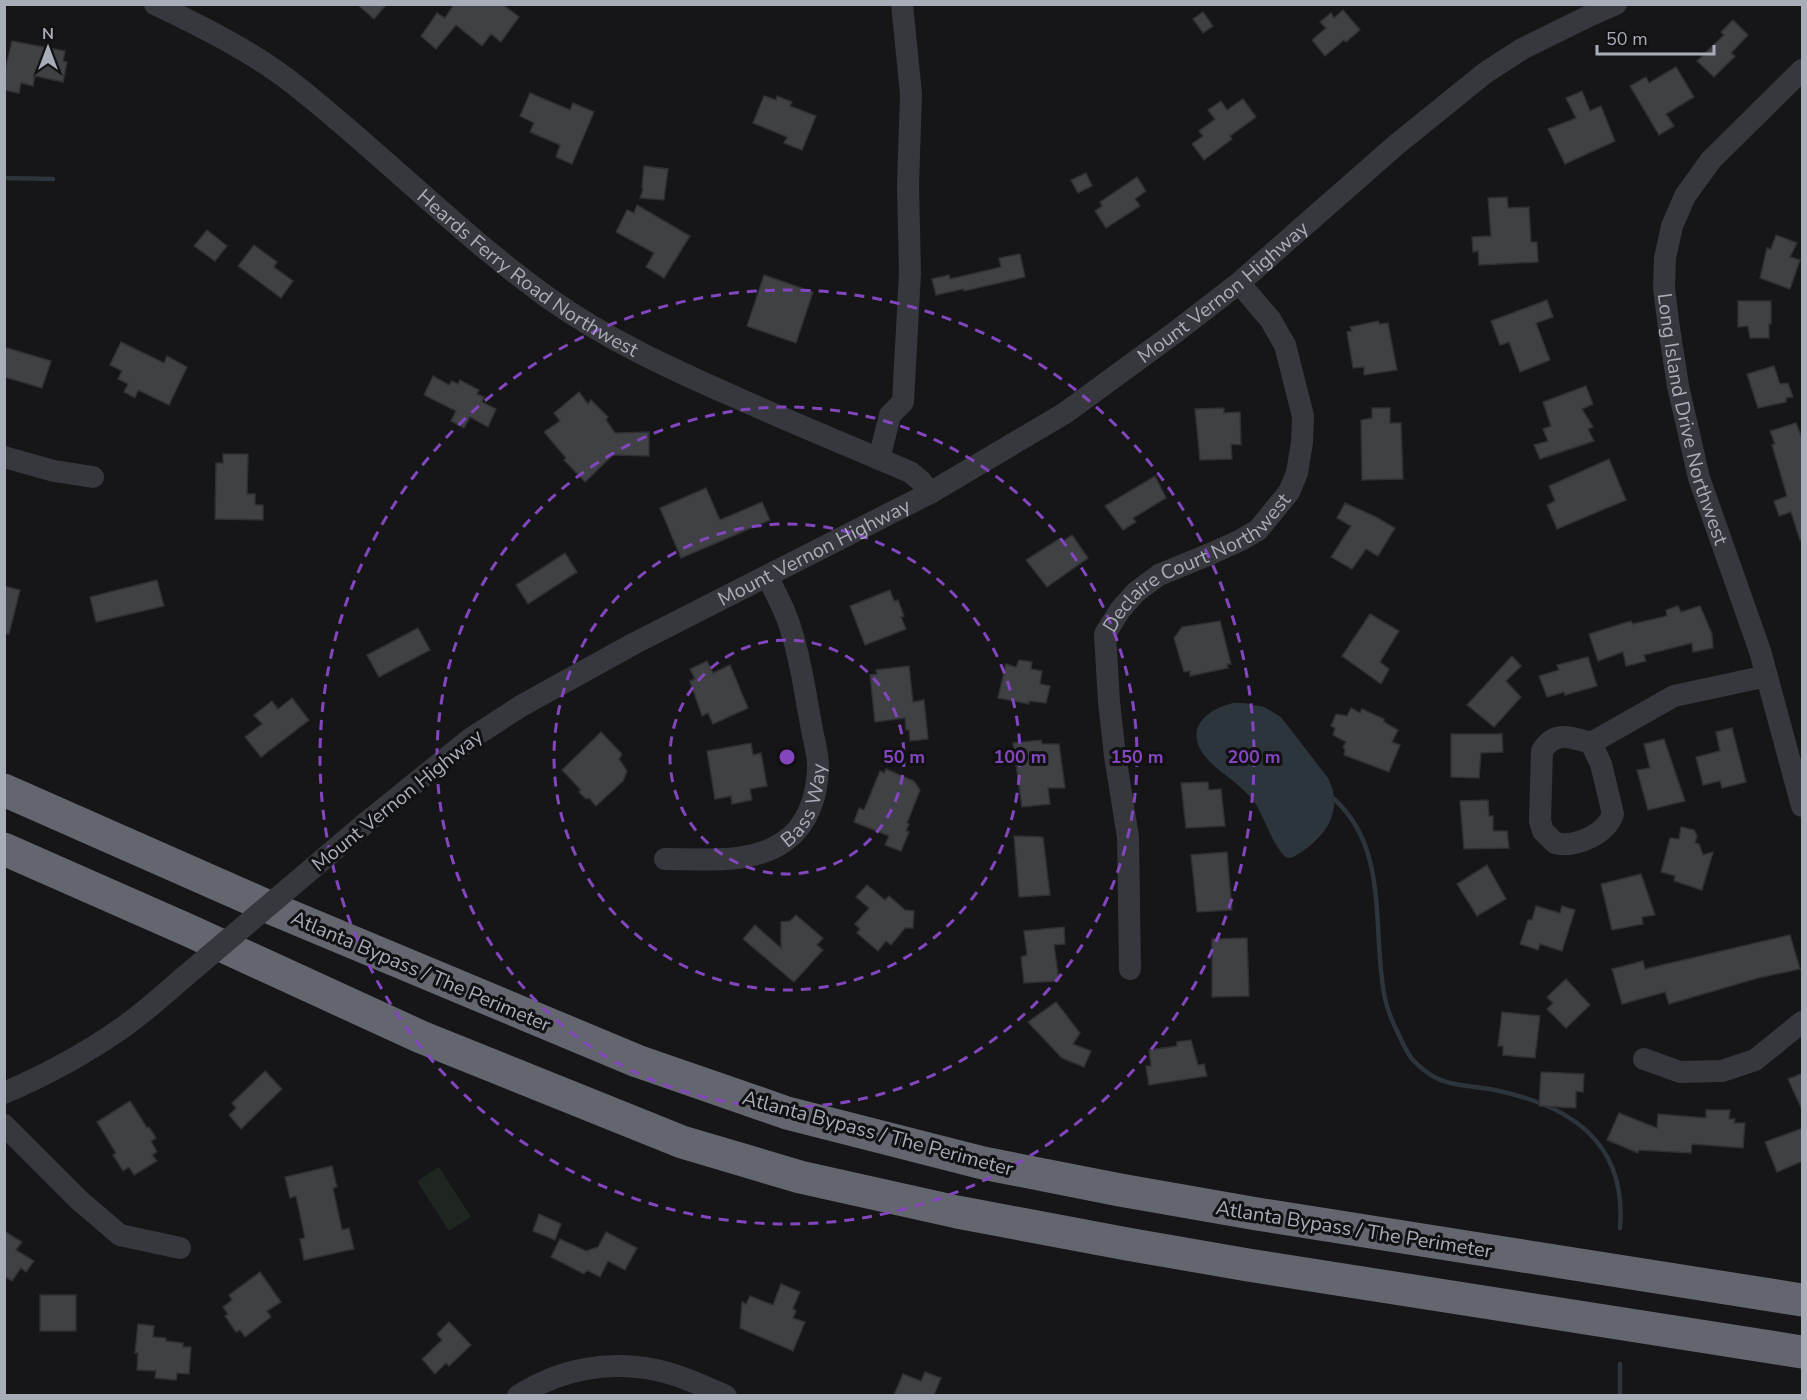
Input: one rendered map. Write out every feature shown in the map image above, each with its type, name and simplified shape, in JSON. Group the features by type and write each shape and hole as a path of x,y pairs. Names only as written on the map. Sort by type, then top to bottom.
{"highway":[{"name":"Atlanta Bypass / The Perimeter","path":"4,790 278,912 637,1061 787,1113 983,1163 1120,1190 1269,1216 1803,1300"},
{"path":"4,849 421,1038 682,1142 800,1178 957,1212 1149,1248 1803,1352"},
{"path":"4,866 136,907"}],"street":[{"name":"Heards Ferry Road Northwest","path":"155,4 215,34 299,88 501,261 594,329 674,370 910,472 930,493"},
{"path":"879,459 890,415 903,402 910,284 908,185 911,94 902,4"},
{"name":"Mount Vernon Highway","path":"4,1093 35,1080 124,1027 470,739 521,706 635,644 930,493 1065,413 1177,331 1239,282 1396,145 1485,73 1522,49 1617,4"},
{"name":"Long Island Drive Northwest","path":"1803,70 1711,160 1698,176 1685,196 1672,226 1665,258 1665,288 1678,386 1699,478 1744,601 1803,806"},
{"name":"Declaire Court Northwest","path":"1130,969 1128,837 1113,745 1105,634 1120,610 1136,592 1159,575 1241,540 1258,530 1289,492 1297,473 1302,442 1303,416 1285,345 1270,319 1239,282"},
{"path":"4,457 54,471 93,477"},
{"name":"Bass Way","path":"665,860 742,857 757,854 786,841 805,819 810,808 815,792 818,766 806,699 792,631 784,609 767,576"},
{"path":"1591,743 1601,764 1613,814 1605,828 1594,835 1574,843 1555,843 1543,831 1540,821 1542,751 1546,744 1555,738 1565,736 1591,743 1674,696 1767,676"},
{"path":"1644,1059 1680,1072 1722,1071 1755,1060 1803,1022"},
{"path":"4,1125 79,1200 120,1235 180,1248"},
{"path":"518,1395 537,1383 558,1375 599,1366 618,1366 657,1370 726,1395"}],"shaded area":[{"path":"1233,703 1264,707 1281,717 1328,778 1333,791 1334,803 1328,825 1313,843 1293,857 1288,858 1279,849 1255,803 1204,755 1198,745 1196,736 1201,721 1215,710"},
{"path":"439,1167 471,1217 449,1231 417,1181"}],"building":[{"path":"357,4 387,4 374,19"},
{"path":"454,4 502,4 519,17 501,42 491,34 482,46 456,25 436,49 421,36 437,13 445,18"},
{"path":"1343,10 1360,30 1325,56 1312,40 1326,28 1320,22 1331,13 1334,18"},
{"path":"1203,12 1213,26 1203,33 1193,19"},
{"path":"1733,20 1748,35 1731,53 1735,56 1714,77 1697,61 1724,35 1721,32"},
{"path":"12,41 65,51 63,61 67,62 63,82 35,76 33,86 21,83 19,93 4,90 4,74"},
{"path":"1676,67 1694,97 1666,114 1674,126 1659,135 1630,86 1646,77 1649,83"},
{"path":"1582,91 1590,111 1601,106 1615,141 1565,164 1548,129 1576,118 1566,98"},
{"path":"530,93 570,110 573,103 594,112 572,164 556,157 560,145 530,132 534,123 520,116"},
{"path":"764,96 776,100 777,96 792,102 790,106 816,116 802,150 784,143 787,137 753,123"},
{"path":"1243,99 1256,117 1230,136 1232,139 1204,160 1192,144 1203,136 1199,131 1215,119 1208,110 1221,101 1227,110"},
{"path":"644,166 668,169 664,200 640,198 643,190"},
{"path":"1086,173 1092,186 1078,193 1071,180"},
{"path":"1137,177 1146,191 1135,199 1140,206 1106,228 1095,211 1102,206 1100,202"},
{"path":"1507,197 1508,208 1529,207 1531,242 1537,242 1538,262 1479,265 1478,251 1473,252 1472,237 1491,236 1488,198"},
{"path":"637,205 690,236 664,278 646,267 654,253 616,232 627,210 634,213"},
{"path":"207,230 227,246 215,261 194,246"},
{"path":"1776,235 1797,243 1790,257 1800,260 1790,289 1760,278 1767,248 1771,249"},
{"path":"254,245 277,262 274,267 293,281 281,298 238,266"},
{"path":"1020,254 1025,277 936,295 932,279 949,275 950,279 1001,267 999,258"},
{"path":"764,275 813,292 796,343 747,326"},
{"path":"1547,300 1553,317 1536,323 1550,360 1520,372 1509,342 1500,345 1491,321"},
{"path":"1738,301 1771,301 1769,338 1750,338 1748,326 1738,327"},
{"path":"1378,321 1380,324 1388,323 1397,370 1364,375 1364,367 1353,368 1347,332 1352,331 1350,327"},
{"path":"121,342 164,363 167,356 187,367 169,405 138,390 135,398 124,392 128,384 118,379 122,371 110,365"},
{"path":"4,347 51,361 42,388 4,377"},
{"path":"1774,366 1780,384 1788,383 1793,397 1786,398 1786,402 1758,408 1747,374"},
{"path":"433,376 449,385 452,381 458,384 460,380 479,390 477,394 484,397 482,402 496,409 488,427 470,417 464,428 451,421 456,411 424,395"},
{"path":"1586,386 1593,404 1582,409 1593,427 1588,429 1594,441 1540,459 1534,445 1548,441 1543,429 1551,426 1543,402"},
{"path":"579,392 588,404 591,400 608,417 606,420 615,433 649,432 649,456 613,455 585,482 564,460 566,458 544,432 560,421 554,413"},
{"path":"1224,408 1224,413 1240,412 1241,445 1231,444 1232,459 1200,460 1195,409"},
{"path":"1372,408 1390,408 1390,423 1401,423 1403,479 1362,480 1361,420 1372,418"},
{"path":"1796,423 1803,441 1803,540 1800,540 1791,512 1779,516 1774,501 1787,496 1770,431"},
{"path":"223,454 248,454 247,494 255,494 255,505 263,505 263,520 215,519 216,463 223,463"},
{"path":"1609,459 1626,500 1557,529 1547,505 1555,501 1549,486"},
{"path":"1155,476 1166,498 1133,518 1136,522 1123,530 1105,506"},
{"path":"706,488 720,520 762,502 770,520 681,558 660,508"},
{"path":"1345,503 1395,528 1378,556 1366,549 1352,569 1331,557 1351,526 1337,518"},
{"path":"1072,535 1088,558 1047,587 1026,560 1059,539 1062,542"},
{"path":"565,553 577,572 528,604 516,585"},
{"path":"157,580 164,606 96,622 90,597"},
{"path":"4,586 20,590 9,634 4,634"},
{"path":"890,590 894,601 898,600 906,629 865,645 850,606"},
{"path":"1678,606 1681,612 1700,606 1712,634 1713,648 1693,652 1692,643 1644,655 1646,661 1626,666 1623,652 1598,661 1589,634 1631,621 1633,624 1667,616 1666,610"},
{"path":"1370,614 1399,631 1380,662 1389,669 1381,684 1342,656"},
{"path":"1220,621 1231,664 1227,664 1228,668 1190,676 1190,671 1184,672 1174,638 1182,627"},
{"path":"418,628 430,650 379,677 367,655"},
{"path":"1512,656 1521,666 1506,681 1521,697 1494,727 1467,705"},
{"path":"1588,657 1597,686 1565,695 1564,692 1547,697 1539,676 1559,670 1557,665"},
{"path":"1019,660 1032,662 1031,669 1042,671 1040,684 1050,686 1046,703 1029,701 1029,704 998,698 1006,664 1016,667"},
{"path":"707,661 713,673 730,665 748,708 713,724 708,713 702,716 690,681 695,679 690,669"},
{"path":"909,666 913,702 924,700 928,739 910,741 905,718 875,722 870,675 877,674 876,670"},
{"path":"292,698 309,720 261,757 245,737 262,724 254,715 272,701 278,709"},
{"path":"1351,708 1360,713 1362,709 1384,719 1384,722 1398,730 1392,742 1400,745 1389,772 1344,755 1343,747 1346,742 1333,735 1335,728 1331,726 1336,714 1347,716"},
{"path":"1732,728 1746,782 1722,788 1720,781 1703,785 1696,757 1720,751 1716,732"},
{"path":"601,732 622,754 619,759 627,771 623,781 596,806 579,792 581,790 562,770"},
{"path":"1451,734 1502,734 1503,752 1481,753 1479,778 1451,777"},
{"path":"1664,739 1685,801 1648,810 1637,770 1650,768 1644,744"},
{"path":"1041,740 1042,744 1059,744 1065,788 1048,788 1050,804 1022,807 1013,743"},
{"path":"751,743 753,755 761,753 767,786 750,789 752,800 732,804 731,796 715,799 707,751"},
{"path":"886,769 914,781 920,790 907,823 909,824 906,831 909,832 901,851 885,845 889,836 854,822 859,808 864,810 880,771 884,773"},
{"path":"1208,782 1209,790 1221,789 1225,826 1186,828 1181,783"},
{"path":"1488,800 1489,816 1493,816 1493,831 1507,831 1509,848 1464,849 1460,801"},
{"path":"1681,827 1694,830 1697,836 1695,843 1699,844 1703,855 1713,852 1702,890 1674,881 1675,876 1661,872 1670,838 1679,839"},
{"path":"1014,836 1043,837 1050,895 1019,897"},
{"path":"1227,852 1232,910 1197,912 1191,855"},
{"path":"1487,865 1506,899 1477,916 1457,884"},
{"path":"1641,874 1655,915 1642,917 1643,924 1612,930 1601,884"},
{"path":"867,885 885,900 889,896 905,910 914,911 913,928 905,928 891,945 886,941 878,951 857,933 860,929 855,924 869,908 856,897"},
{"path":"1536,906 1560,913 1562,906 1575,910 1562,951 1540,944 1538,950 1520,944 1528,920 1532,920"},
{"path":"796,915 823,938 817,945 823,950 794,982 743,939 755,925 781,948 781,922 790,921"},
{"path":"1064,927 1065,944 1054,945 1059,981 1024,983 1021,957 1027,955 1024,931"},
{"path":"1790,935 1800,969 1758,978 1669,1004 1665,992 1622,1004 1612,969 1643,961 1645,969"},
{"path":"1247,938 1249,996 1212,997 1212,939"},
{"path":"1566,979 1590,1005 1566,1028 1547,1009 1553,1003 1547,997"},
{"path":"1056,1002 1080,1033 1073,1044 1091,1051 1084,1067 1062,1058 1028,1022"},
{"path":"1502,1012 1540,1016 1535,1058 1503,1055 1503,1046 1498,1046"},
{"path":"1191,1040 1198,1065 1204,1064 1207,1076 1149,1085 1146,1066 1151,1066 1149,1050 1177,1046 1177,1042"},
{"path":"265,1071 282,1089 241,1129 229,1115 236,1108 232,1103"},
{"path":"1541,1072 1584,1074 1583,1092 1576,1091 1576,1108 1539,1106"},
{"path":"1803,1073 1803,1112 1788,1079"},
{"path":"130,1101 156,1138 151,1141 157,1152 152,1155 157,1161 134,1175 129,1167 123,1171 113,1155 116,1153 97,1122"},
{"path":"1706,1110 1730,1110 1729,1119 1735,1119 1734,1123 1745,1123 1743,1148 1692,1144 1691,1153 1639,1150 1638,1153 1607,1140 1619,1113 1657,1128 1658,1114 1706,1118"},
{"path":"1803,1128 1803,1161 1777,1172 1765,1142"},
{"path":"332,1166 337,1187 333,1188 342,1230 349,1228 354,1249 304,1260 300,1239 305,1238 296,1196 290,1198 285,1177"},
{"path":"539,1214 561,1224 555,1240 533,1231"},
{"path":"4,1231 22,1242 16,1250 34,1261 26,1272 21,1268 12,1281 4,1276"},
{"path":"606,1232 637,1248 625,1270 608,1261 600,1277 587,1270 584,1274 551,1257 560,1239 586,1251 598,1247"},
{"path":"260,1272 281,1302 267,1311 271,1317 245,1337 240,1330 236,1332 225,1316 228,1314 223,1307 232,1300 229,1295"},
{"path":"781,1284 800,1292 793,1308 796,1311 793,1318 805,1322 793,1351 740,1328 742,1302 746,1304 750,1296 773,1305"},
{"path":"40,1295 76,1295 76,1331 40,1331"},
{"path":"449,1322 471,1345 449,1366 446,1363 435,1374 422,1359 442,1340 437,1334"},
{"path":"138,1324 154,1326 153,1337 166,1338 166,1341 183,1343 183,1347 191,1347 189,1374 177,1373 176,1380 155,1378 156,1371 137,1370 138,1353 135,1353"},
{"path":"925,1372 941,1378 934,1395 894,1395 903,1374 921,1381"}],"waterway":[{"path":"4,178 53,179"},
{"path":"1334,799 1351,819 1363,841 1371,865 1387,1008 1410,1056 1422,1069 1441,1080 1495,1090 1548,1106 1570,1118 1589,1133 1604,1151 1614,1172 1620,1198 1620,1228"},
{"path":"1620,1364 1620,1396"}]}
